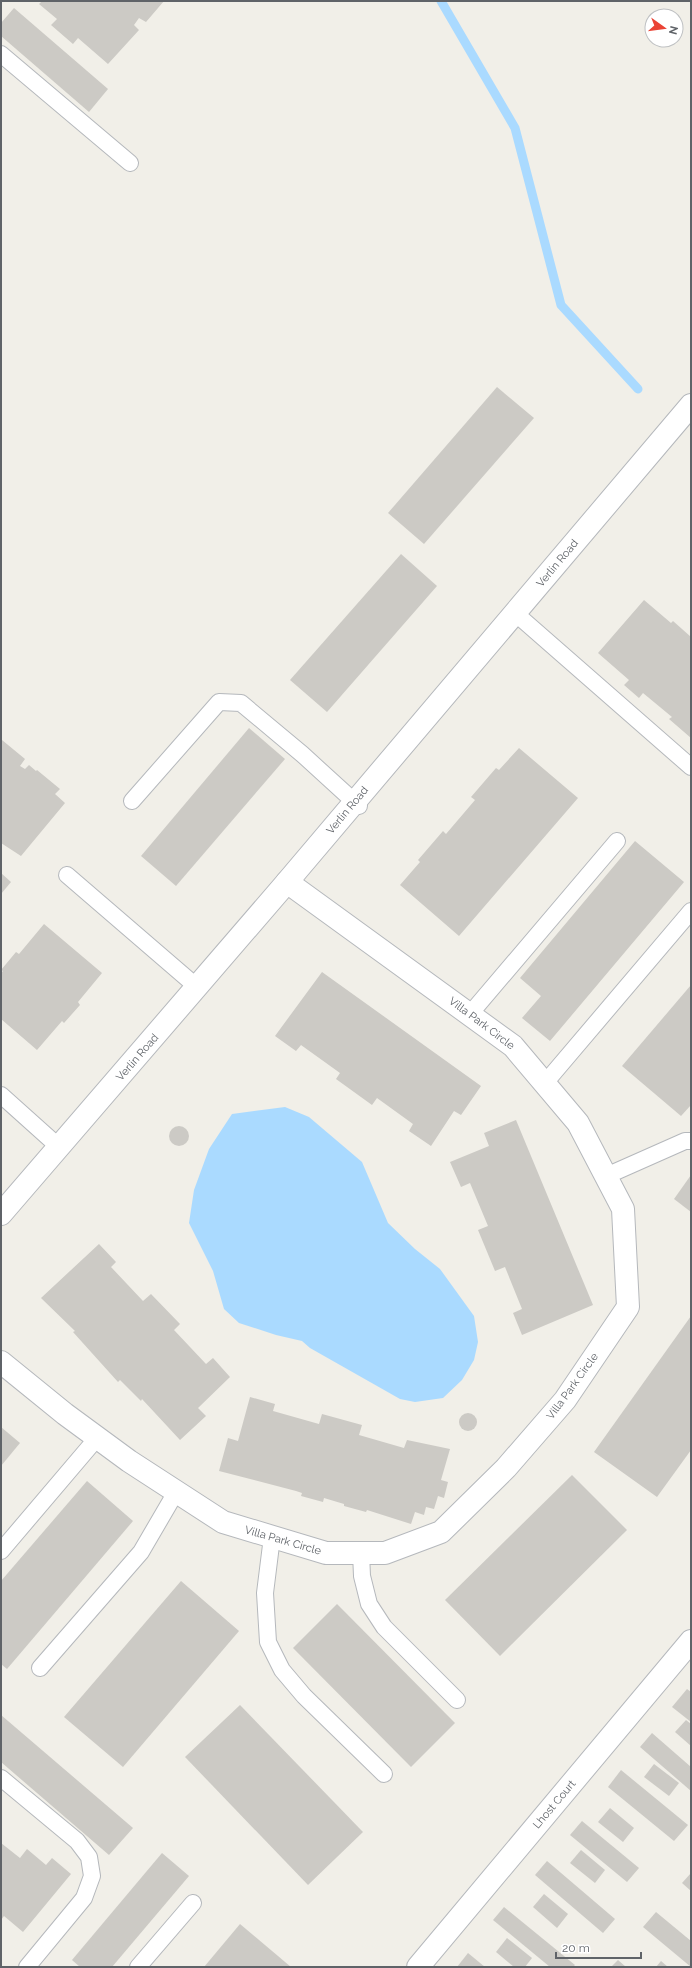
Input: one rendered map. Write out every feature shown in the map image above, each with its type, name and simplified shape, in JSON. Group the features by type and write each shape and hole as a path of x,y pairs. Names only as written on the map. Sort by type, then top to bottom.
{"street":[{"name":"Verlin Road","path":"1,1214 356,804 691,404"},
{"name":"Villa Park Circle","path":"1,1362 97,1438 223,1522 326,1553 385,1553 441,1532 506,1468 565,1400 628,1307 623,1209 578,1123 514,1046 287,882"},
{"name":"Lhost Court","path":"418,1967 691,1641"}],"lane":[{"path":"1,54 130,163"},
{"path":"515,613 691,767"},
{"path":"132,801 219,702 242,703 302,754 356,804"},
{"path":"470,1014 617,841"},
{"path":"67,875 197,987"},
{"path":"545,1083 691,911"},
{"path":"1,1095 59,1147"},
{"path":"606,1176 685,1141 691,1141"},
{"path":"1,1551 97,1438"},
{"path":"40,1668 141,1552 176,1492"},
{"path":"272,1537 265,1593 268,1642 282,1670 304,1696 384,1774"},
{"path":"361,1553 362,1576 369,1604 384,1627 457,1700"},
{"path":"1,1778 77,1840 89,1857 92,1876 84,1898 27,1967"},
{"path":"138,1967 193,1903"}],"water":[{"path":"285,1107 309,1117 362,1162 388,1223 415,1249 440,1269 474,1316 478,1342 474,1360 462,1380 443,1398 415,1402 400,1399 310,1348 302,1341 276,1335 239,1323 224,1309 213,1271 189,1223 194,1190 209,1149 232,1114"}],"building":[{"path":"42,1 164,1 146,22 139,18 134,25 139,30 108,64 78,38 73,44 51,25 57,19 39,4"},
{"path":"14,8 108,89 89,112 1,36 1,23"},
{"path":"497,387 534,418 424,544 388,513"},
{"path":"401,554 437,586 327,712 290,680"},
{"path":"644,600 671,623 673,621 691,637 691,738 669,719 672,717 643,693 639,698 624,685 629,680 598,653"},
{"path":"249,728 285,759 176,886 141,856"},
{"path":"2,740 25,759 20,766 25,769 29,765 60,789 55,794 65,803 21,856 1,843"},
{"path":"519,748 578,798 459,936 400,885 420,862 418,860 443,831 446,834 475,800 471,797 496,768 499,770"},
{"path":"635,841 684,882 550,1041 522,1018 541,996 520,978"},
{"path":"1,873 11,882 1,894"},
{"path":"44,924 102,973 78,1002 80,1005 64,1023 62,1021 37,1050 1,1019 1,973 3,971 1,970 16,952 19,954"},
{"path":"322,972 481,1086 461,1115 454,1111 431,1146 409,1131 413,1124 377,1098 372,1105 336,1079 340,1073 301,1045 296,1051 275,1036"},
{"path":"691,985 691,1105 681,1116 622,1066"},
{"path":"516,1120 593,1305 522,1335 513,1313 522,1309 505,1267 495,1271 478,1230 488,1226 470,1183 461,1187 450,1162 489,1146 484,1133"},
{"path":"179,1126 186,1129 189,1136 186,1143 179,1146 172,1143 169,1136 172,1129"},
{"path":"691,1175 691,1212 674,1199"},
{"path":"99,1244 116,1262 111,1267 143,1301 151,1294 180,1324 174,1330 206,1364 213,1358 230,1377 198,1408 206,1416 180,1440 142,1399 141,1401 120,1380 118,1382 73,1332 75,1331 41,1298"},
{"path":"691,1316 691,1450 657,1497 594,1452"},
{"path":"250,1397 275,1404 273,1411 319,1424 322,1414 362,1425 359,1435 404,1448 407,1440 450,1449 441,1480 448,1482 444,1498 438,1496 434,1509 426,1507 424,1515 415,1512 411,1524 367,1510 366,1512 344,1506 344,1504 324,1498 323,1502 301,1496 302,1493 296,1491 219,1471 228,1438 238,1441"},
{"path":"468,1413 474,1416 477,1422 474,1428 468,1431 462,1428 459,1422 462,1416"},
{"path":"1,1427 20,1443 1,1466"},
{"path":"572,1475 627,1530 500,1656 445,1600"},
{"path":"87,1481 133,1521 7,1669 1,1664 1,1581"},
{"path":"181,1581 239,1631 123,1767 64,1717"},
{"path":"337,1604 455,1723 411,1767 293,1648"},
{"path":"687,1689 691,1692 691,1722 672,1707"},
{"path":"240,1705 363,1832 308,1885 185,1757"},
{"path":"1,1715 133,1828 109,1855 1,1762"},
{"path":"686,1720 691,1724 691,1746 675,1732"},
{"path":"652,1733 691,1767 691,1791 640,1747"},
{"path":"654,1764 679,1783 669,1796 644,1777"},
{"path":"621,1770 688,1825 674,1841 608,1787"},
{"path":"610,1808 634,1828 623,1842 598,1822"},
{"path":"582,1821 639,1868 627,1882 570,1835"},
{"path":"1,1843 20,1858 27,1849 46,1865 52,1858 71,1874 23,1932 4,1916 1,1920"},
{"path":"581,1850 605,1870 595,1883 570,1863"},
{"path":"162,1853 189,1876 112,1967 80,1967 72,1960"},
{"path":"547,1861 615,1919 603,1933 535,1875"},
{"path":"691,1873 691,1891 682,1883"},
{"path":"544,1894 568,1914 557,1928 533,1907"},
{"path":"504,1907 575,1965 573,1967 550,1967 493,1920"},
{"path":"656,1912 691,1941 691,1967 643,1927"},
{"path":"240,1924 291,1967 204,1967"},
{"path":"507,1938 532,1958 525,1967 514,1967 496,1952"},
{"path":"468,1953 485,1967 457,1967"},
{"path":"618,1960 626,1967 611,1967"},
{"path":"661,1961 668,1967 656,1967"}],"waterway":[{"path":"441,1 515,128 561,305 638,389"}]}
